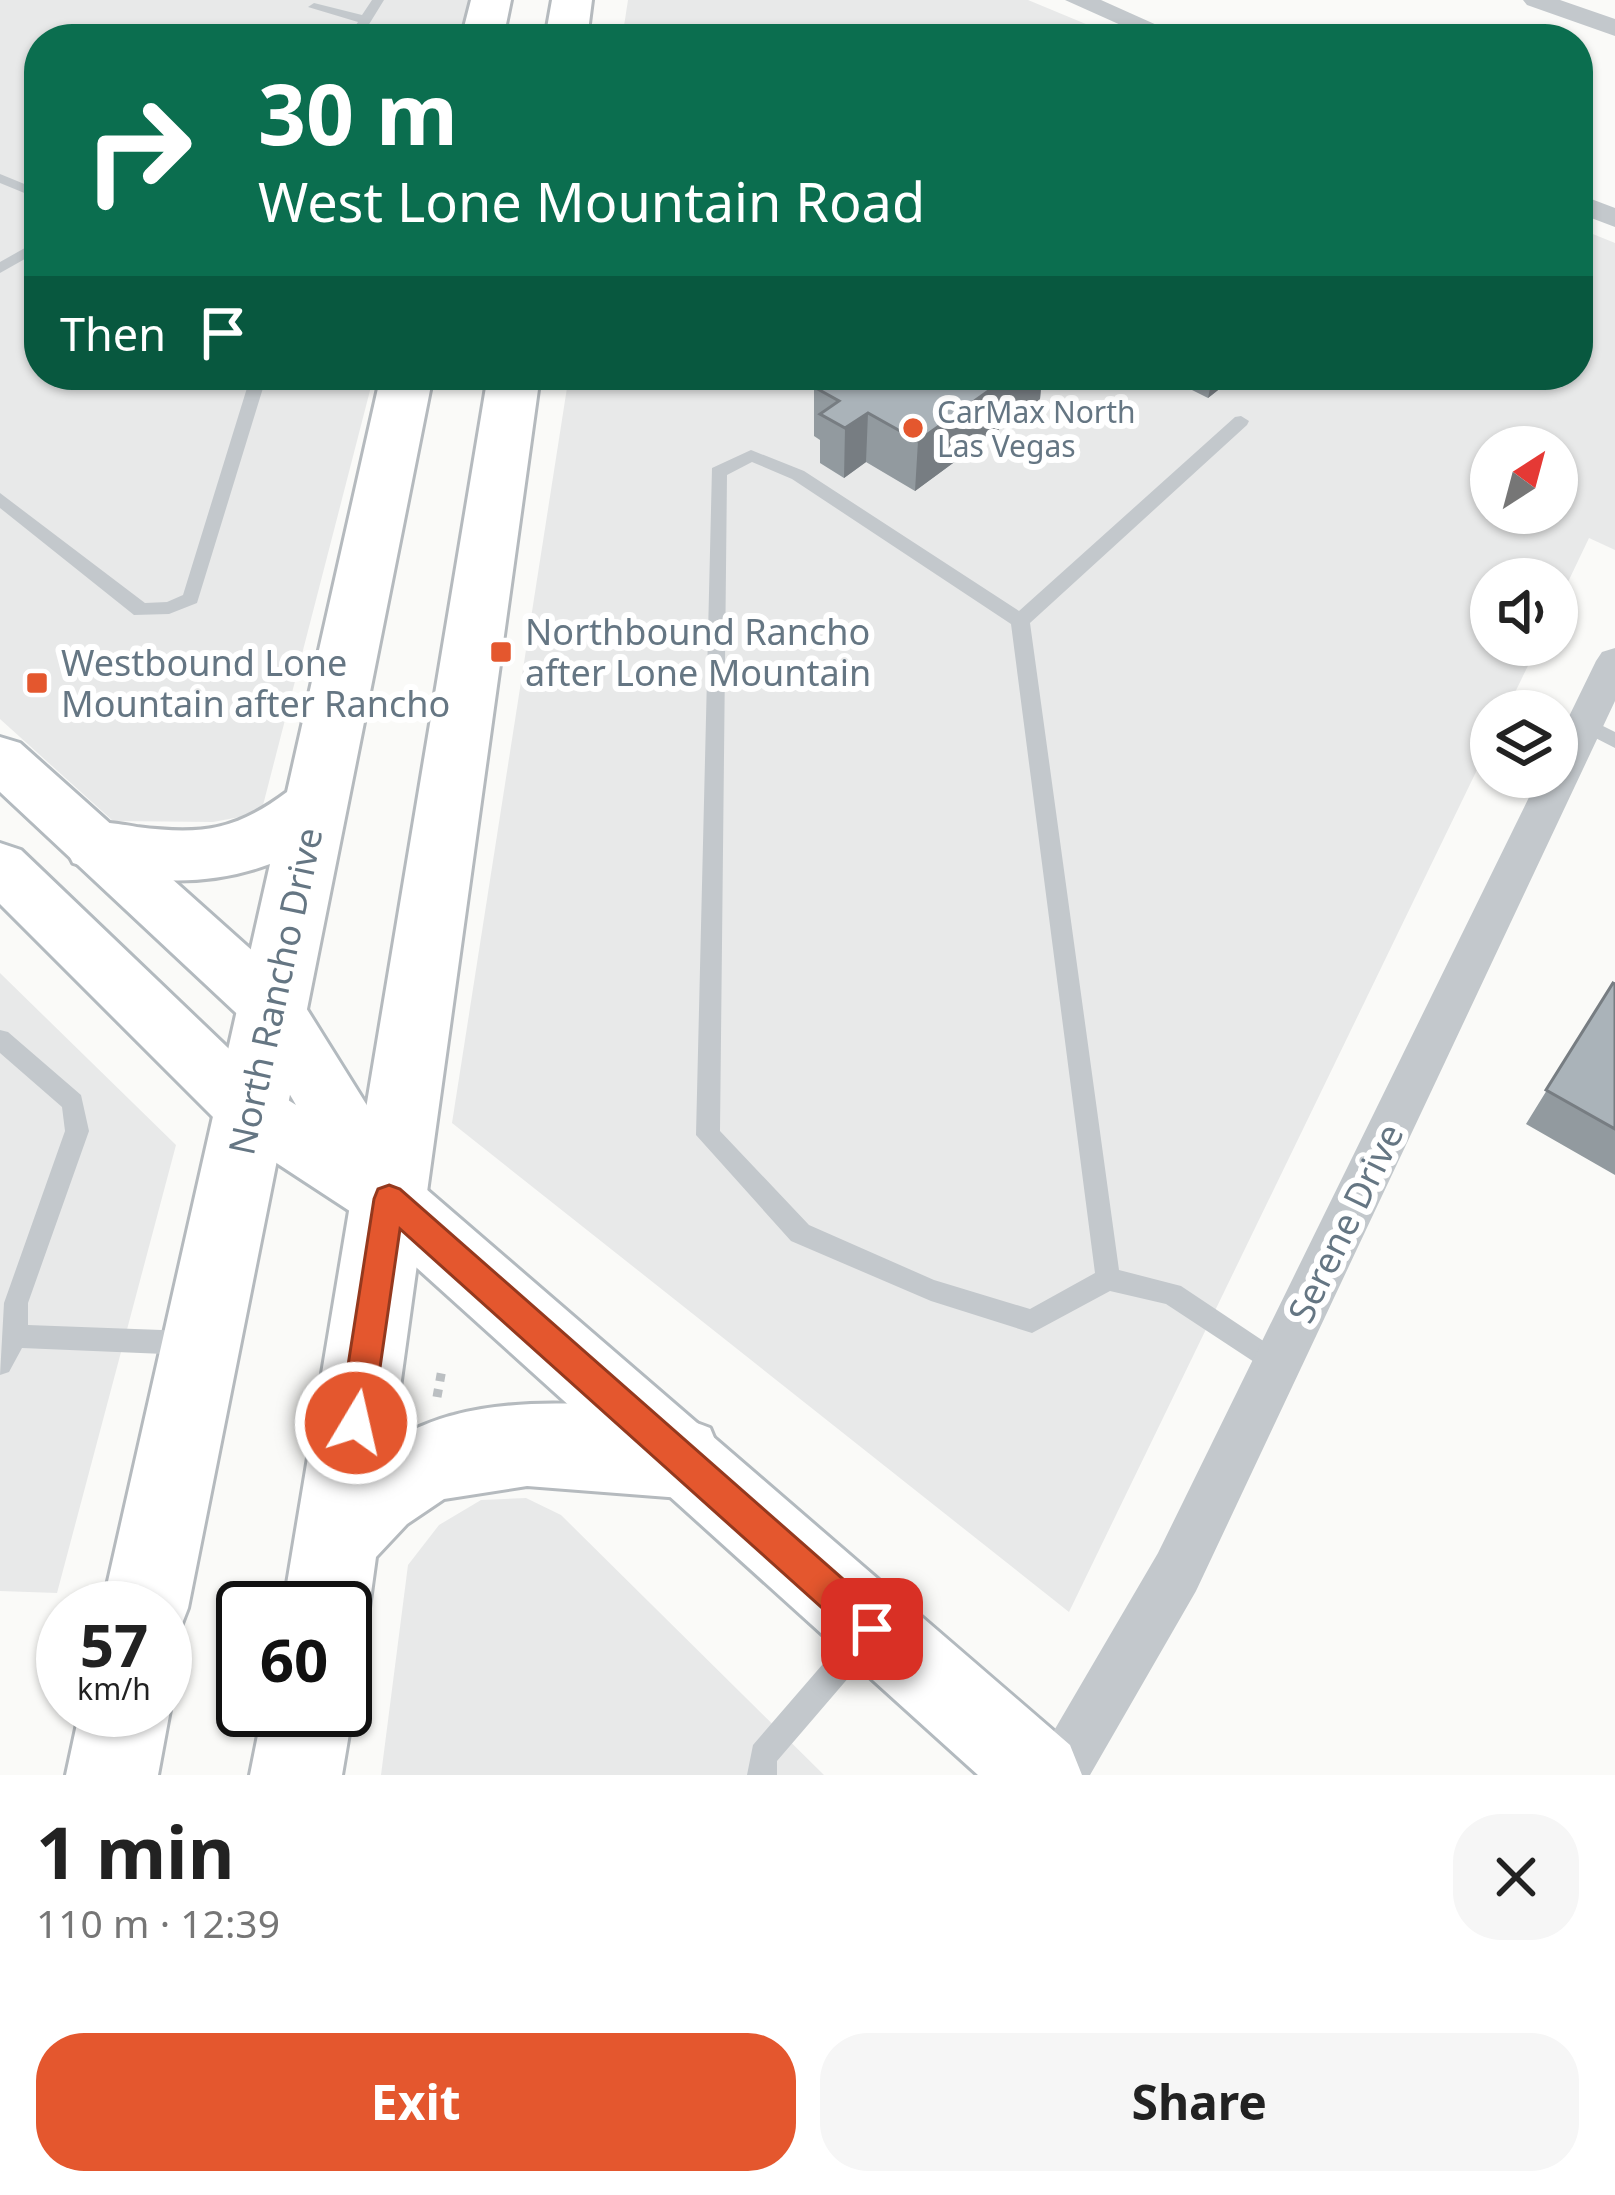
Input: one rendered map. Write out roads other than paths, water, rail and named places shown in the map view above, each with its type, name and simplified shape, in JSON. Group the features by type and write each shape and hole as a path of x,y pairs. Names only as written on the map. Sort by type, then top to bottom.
{"main road":[{"name":"North Rancho Drive","path":"151,1581 404,390"},
{"path":"332,1572 512,390"},
{"path":"0,758 272,1006 389,1199"},
{"path":"96,845 169,858 209,858 250,848 286,830 314,805"},
{"path":"0,866 249,1110 389,1199 1040,1775"},
{"path":"332,1572 383,1490 438,1458 497,1443 681,1456"},
{"path":"112,1775 120,1737"},
{"path":"296,1775 303,1737"}],"street":[{"path":"1078,0 1137,24"},
{"path":"1536,0 1615,28"},
{"name":"Serene Drive","path":"1057,1775 1178,1572 1276,1365 1600,732 1615,661"}],"lane":[{"path":"364,24 378,0"},
{"path":"314,7 367,20"},
{"path":"4,509 141,610 169,608 191,599 254,390"},
{"path":"1020,621 1241,421"},
{"path":"1108,1280 1020,621 798,475 751,455 718,472 715,942 708,1135 800,1233 931,1290 1032,1321 1108,1280 1172,1294 1276,1365"},
{"path":"0,1039 73,1102 77,1131 8,1327 0,1363"},
{"path":"8,1327 199,1343"},
{"path":"762,1775 763,1755 872,1629"}],"place":[{"name":"CarMax North Las Vegas","path":"913,428"},
{"name":"Northbound Rancho after Lone Mountain","path":"501,652"},
{"name":"Westbound Lone Mountain after Rancho","path":"37,683"}]}
